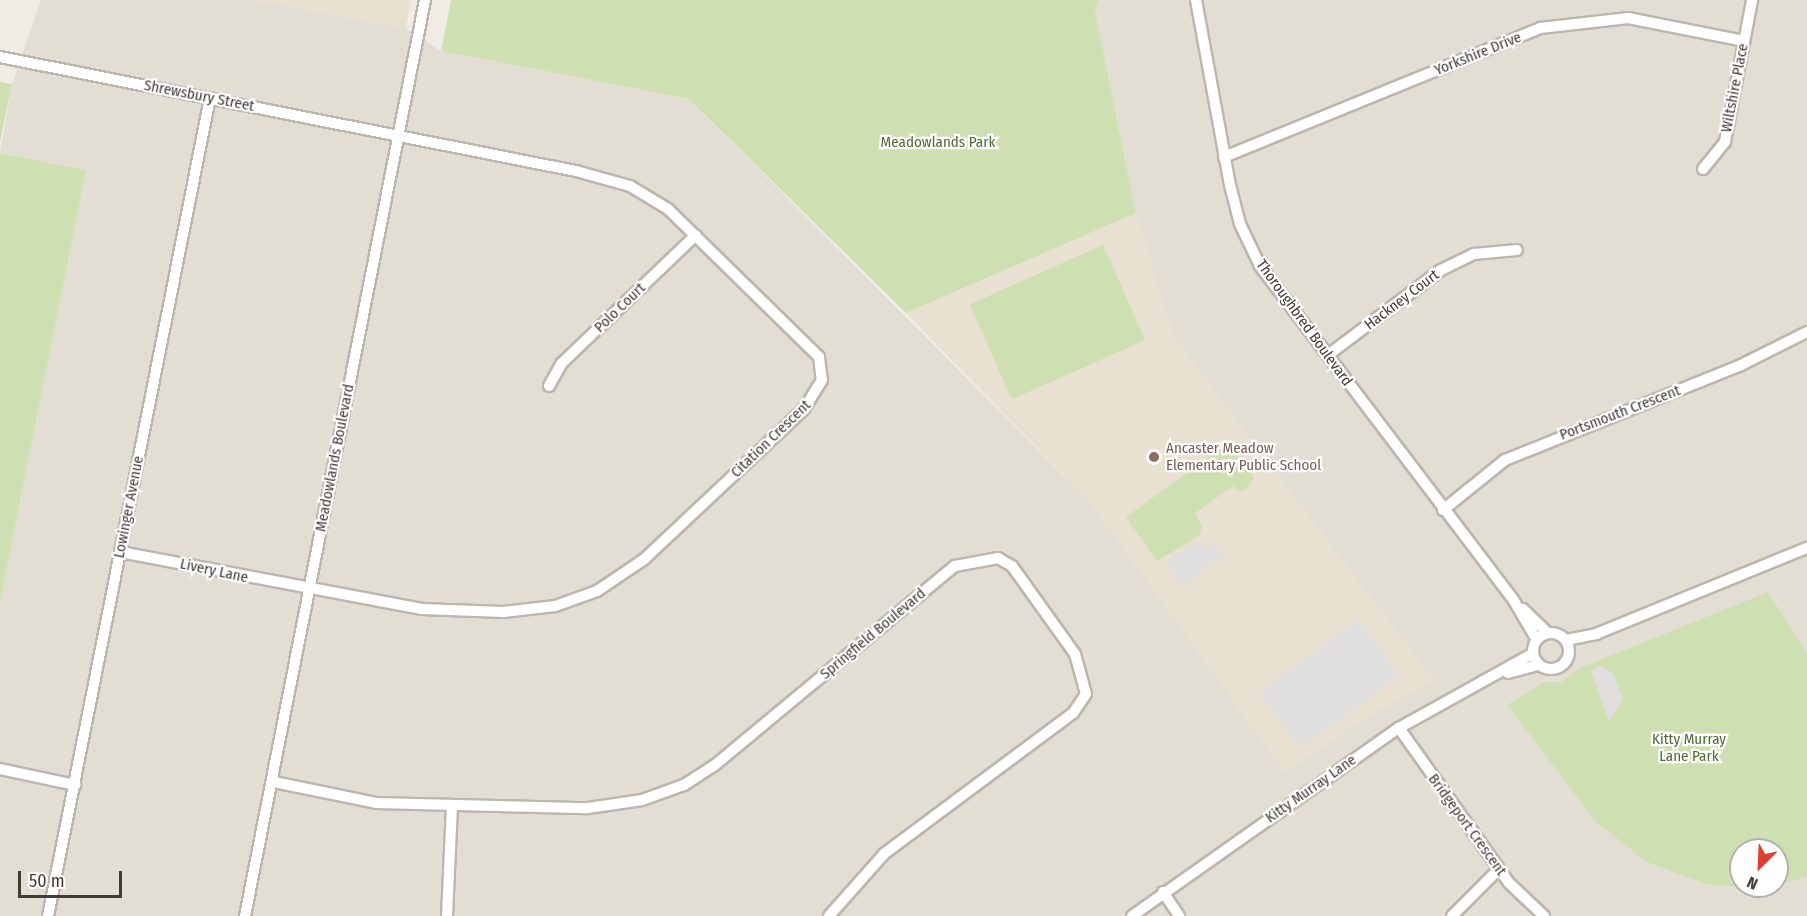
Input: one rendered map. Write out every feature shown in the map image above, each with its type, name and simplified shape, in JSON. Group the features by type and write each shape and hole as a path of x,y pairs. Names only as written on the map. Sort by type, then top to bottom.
{"street":[{"name":"Meadowlands Boulevard","path":"245,916 274,782 309,591 425,0"},
{"name":"Thoroughbred Boulevard","path":"1196,0 1224,157 1239,224 1260,266 1514,601 1537,639"},
{"name":"Wiltshire Place","path":"1703,169 1725,142 1752,0"},
{"name":"Yorkshire Drive","path":"1224,157 1550,26 1628,18 1744,41"},
{"name":"Shrewsbury Street","path":"0,57 398,136"},
{"name":"Lowinger Avenue","path":"48,916 210,98"},
{"name":"Citation Crescent","path":"309,591 422,609 503,612 555,606 597,591 643,560 804,409 822,380 819,357 791,323 668,209 630,186 398,136"},
{"name":"Polo Court","path":"549,386 562,363 696,235"},
{"name":"Hackney Court","path":"1328,355 1442,270 1474,255 1517,250"},
{"name":"Portsmouth Crescent","path":"1443,510 1505,460 1741,365 1807,332"},
{"path":"1596,634 1569,654 1556,669 1538,665 1532,654 1537,639 1548,633 1566,640 1596,634 1807,548"},
{"name":"Livery Lane","path":"120,552 309,591"},
{"name":"Springfield Boulevard","path":"274,782 376,803 588,808 642,800 684,785 956,566 998,558 1012,566 1075,654 1086,694 1073,713 884,854 830,916"},
{"name":"Thoroughbred Boulevard","path":"1514,601 1548,633"},
{"path":"1566,640 1569,654"},
{"name":"Kitty Murray Lane","path":"1132,916 1399,728 1499,676 1532,654"},
{"name":"Kitty Murray Lane","path":"1499,676 1538,665"},
{"name":"Bridgeport Crescent","path":"1399,728 1499,869 1544,916"},
{"path":"0,769 75,784"},
{"path":"447,916 452,805"},
{"path":"1452,916 1499,869"},
{"path":"1163,892 1179,916"}],"shaded area":[{"path":"41,0 253,0 406,28 441,51 689,99 1091,503 1285,772 1361,720 1433,680 1173,336 1136,213 1095,11 1098,0 1807,0 1807,916 0,916 0,603 86,170 0,153 12,84"},
{"path":"253,0 411,0 406,28"},
{"name":"Ancaster Meadow Elementary Public School","path":"1136,213 1173,336 1434,681 1361,720 1285,772 1091,503 906,313"},
{"path":"1200,538 1207,548 1215,544 1224,556 1183,586 1166,563"},
{"path":"1359,620 1400,676 1299,749 1259,693"},
{"path":"1600,666 1613,673 1623,699 1609,721 1591,671"}],"green space":[{"name":"Meadowlands Park","path":"451,0 1098,0 1095,11 1136,213 906,313 689,99 441,51"},
{"path":"0,82 12,84 0,142"},
{"path":"0,153 86,170 0,603"},
{"path":"1103,245 1145,340 1012,399 970,304"},
{"path":"1228,443 1254,477 1249,487 1240,492 1233,486 1195,513 1202,526 1199,536 1157,561 1126,517"},
{"name":"Kitty Murray Lane Park","path":"1768,592 1807,653 1807,877 1789,882 1789,838 1729,838 1729,886 1705,884 1647,862 1597,823 1507,705 1545,682 1561,682 1580,668"}],"place":[{"name":"Ancaster Meadow Elementary Public School","path":"1154,457"}]}
